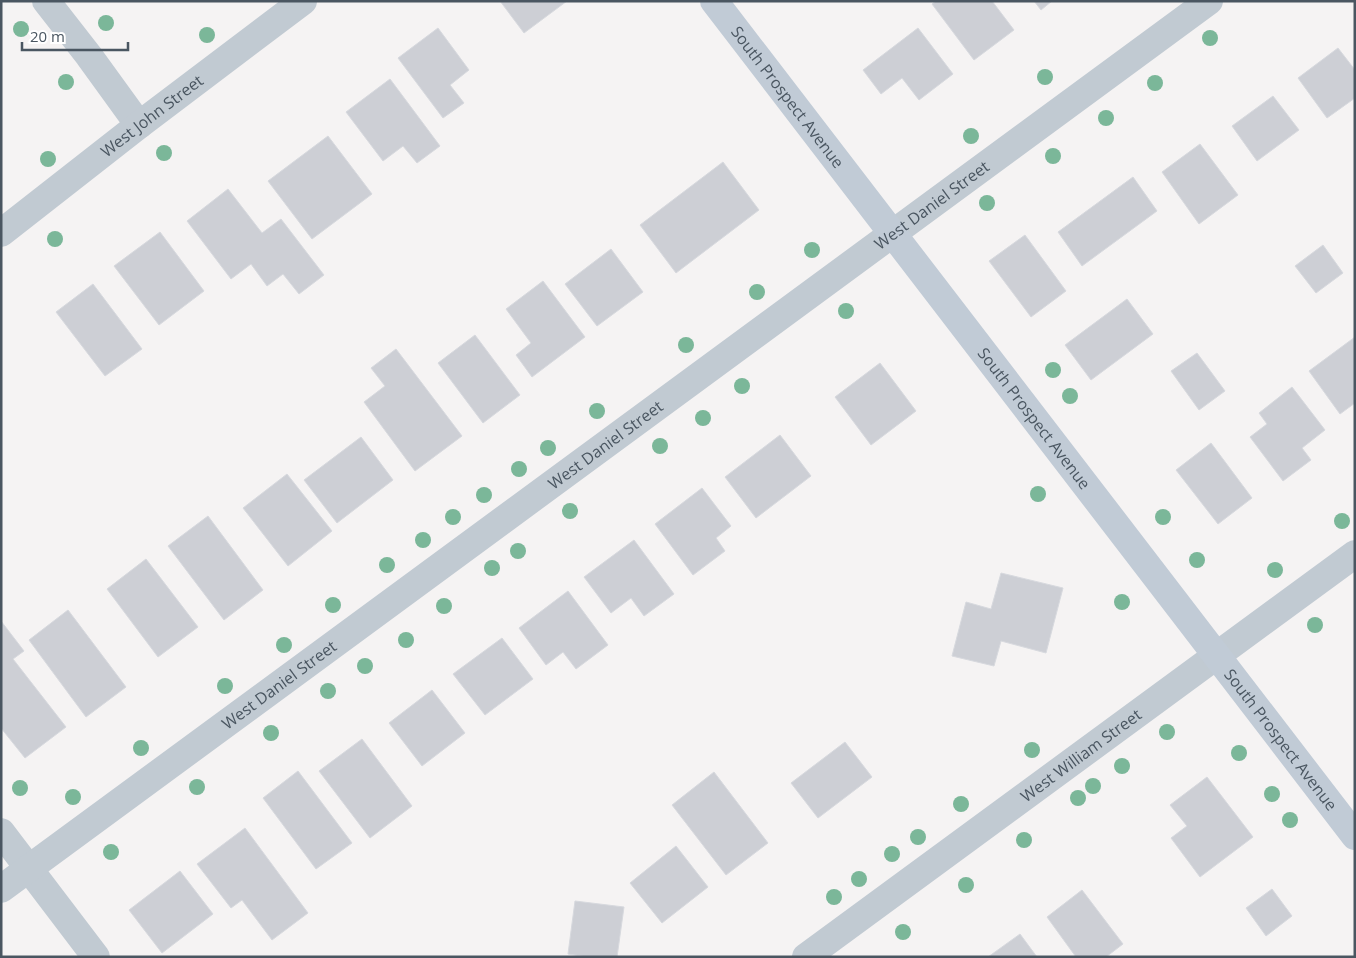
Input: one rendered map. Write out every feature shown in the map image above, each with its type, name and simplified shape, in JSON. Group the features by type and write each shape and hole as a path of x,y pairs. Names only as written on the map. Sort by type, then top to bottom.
{"main road":[{"name":"South Prospect Avenue","path":"714,1 1355,836"}],"street":[{"path":"46,1 139,125"},
{"name":"West John Street","path":"1,232 303,1"},
{"name":"West Daniel Street","path":"1,889 1209,1"},
{"name":"West William Street","path":"806,957 1355,554"},
{"path":"1,832 96,957"}],"building":[{"path":"500,1 567,1 524,33"},
{"path":"936,1 992,1 1014,30 974,60 932,4"},
{"path":"1034,1 1052,1 1041,10"},
{"path":"438,28 469,70 450,85 464,103 443,118 398,58"},
{"path":"918,28 953,74 919,100 902,78 881,94 863,70"},
{"path":"1338,48 1355,70 1355,98 1327,118 1298,78"},
{"path":"390,79 440,146 417,163 403,146 383,161 346,112"},
{"path":"1273,96 1299,130 1257,161 1232,126"},
{"path":"328,136 372,194 312,239 268,181"},
{"path":"1200,144 1238,195 1199,224 1162,172"},
{"path":"723,162 759,210 676,273 640,225"},
{"path":"1133,177 1157,211 1082,266 1058,232"},
{"path":"228,189 262,233 281,219 324,275 299,294 283,274 267,286 251,264 231,279 187,221"},
{"path":"160,232 204,291 159,325 114,266"},
{"path":"1025,235 1066,291 1031,317 989,261"},
{"path":"1323,245 1343,273 1316,293 1295,266"},
{"path":"611,249 643,292 597,326 565,284"},
{"path":"543,281 585,337 532,377 516,355 531,343 506,309"},
{"path":"93,284 142,349 105,376 56,312"},
{"path":"1127,299 1153,334 1091,380 1065,345"},
{"path":"475,335 520,395 483,423 438,363"},
{"path":"1355,337 1355,403 1340,414 1309,371"},
{"path":"396,349 462,436 415,471 364,402 385,386 371,368"},
{"path":"1197,353 1225,391 1199,410 1171,371"},
{"path":"880,363 916,411 871,445 835,397"},
{"path":"1292,387 1325,430 1302,448 1311,460 1283,481 1250,437 1267,424 1259,413"},
{"path":"780,435 811,476 756,518 725,477"},
{"path":"361,437 393,480 337,523 304,480"},
{"path":"1211,443 1252,498 1218,524 1176,470"},
{"path":"287,474 332,531 288,566 243,508"},
{"path":"702,488 731,526 716,538 725,551 693,575 655,524"},
{"path":"208,516 263,590 224,620 168,546"},
{"path":"634,540 674,594 644,616 631,598 611,613 584,577"},
{"path":"146,559 198,627 158,657 107,589"},
{"path":"1001,573 1063,588 1046,653 1001,641 994,666 952,656 966,602 991,609"},
{"path":"568,591 608,645 576,669 563,652 546,665 519,628"},
{"path":"68,610 126,687 86,717 29,640"},
{"path":"1,621 24,651 13,659 66,727 25,758 1,728"},
{"path":"502,638 533,679 485,715 453,674"},
{"path":"432,690 465,733 422,766 389,723"},
{"path":"362,739 412,806 370,838 319,771"},
{"path":"845,742 872,777 818,818 791,783"},
{"path":"298,771 352,843 316,869 263,798"},
{"path":"714,772 768,843 726,875 672,805"},
{"path":"1207,777 1253,837 1200,877 1171,838 1187,826 1170,805"},
{"path":"245,828 308,913 272,940 242,900 231,908 197,864"},
{"path":"676,846 708,887 662,923 630,883"},
{"path":"180,871 213,914 162,953 129,910"},
{"path":"1272,889 1292,916 1266,936 1246,908"},
{"path":"1082,890 1123,944 1106,957 1076,957 1047,917"},
{"path":"575,901 624,907 617,957 588,957 568,954"},
{"path":"1020,934 1037,957 988,957"}]}
